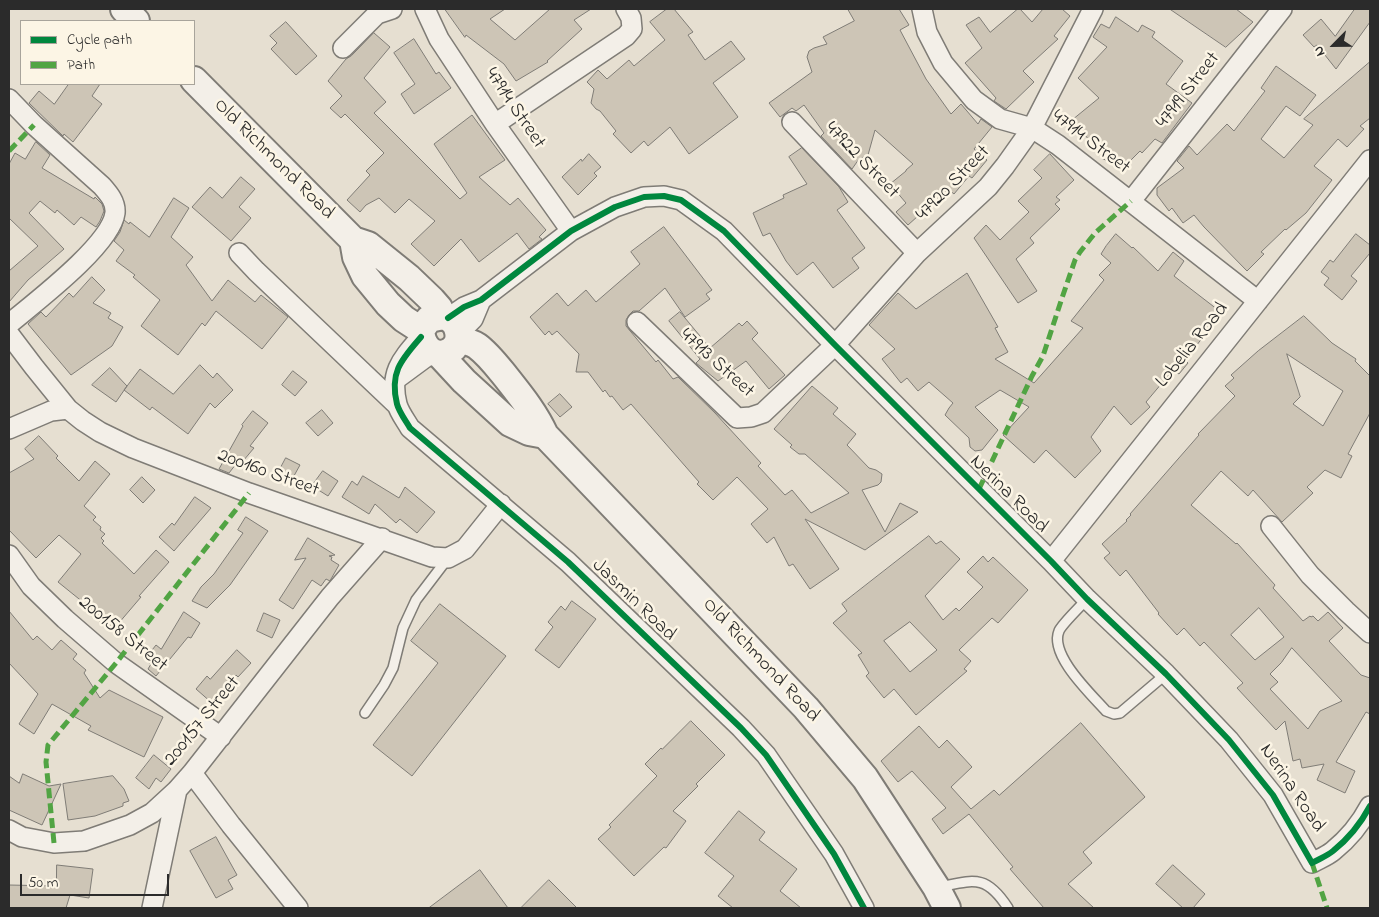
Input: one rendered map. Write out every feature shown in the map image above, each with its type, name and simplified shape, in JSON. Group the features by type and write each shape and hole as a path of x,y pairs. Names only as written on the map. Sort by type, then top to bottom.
{"street":[{"path":"124,9 135,20"},
{"path":"343,48 377,14 392,9"},
{"name":"47914 Street","path":"425,9 439,39 571,231"},
{"path":"496,124 626,36 632,29 631,18 626,9"},
{"name":"47914 Street","path":"922,9 927,32 943,63 974,100 1000,119 1032,128 1058,145 1258,301"},
{"name":"47920 Street","path":"835,345 917,253 988,187 1005,166 1032,128 1093,9"},
{"name":"47919 Street","path":"1131,201 1282,9"},
{"name":"Old Richmond Road","path":"195,81 353,240 356,257 365,276 388,304 404,319 440,335 468,342 486,354 538,419 545,435 806,708 865,778 942,898"},
{"path":"9,99 34,125 102,186 110,195 115,213 112,224 80,263 9,324"},
{"name":"47922 Street","path":"792,122 917,253"},
{"name":"Lobelia Road","path":"1051,561 1370,160"},
{"name":"Nerina Road","path":"644,197 664,196 681,200 724,231 1087,599 1166,674 1229,740 1273,795 1312,863 1333,852 1349,836 1370,806"},
{"name":"Jasmin Road","path":"644,197 615,207 571,231 481,300 464,307 440,335 394,380 397,405 410,428 568,562 736,722 766,755 834,854 864,908"},
{"path":"239,253 397,405"},
{"name":"47913 Street","path":"638,322 737,418 763,414 835,345"},
{"name":"200160 Street","path":"9,334 68,409 100,432 133,448 249,493 432,556 448,558"},
{"name":"Old Richmond Road","path":"440,335 464,381 510,423 529,432 545,435"},
{"path":"9,429 51,411 68,409"},
{"path":"448,558 465,549 501,504"},
{"path":"1272,526 1310,575 1370,633"},
{"name":"200157 Street","path":"9,830 22,837 54,843 84,841 130,825 152,813 192,773 330,597 382,538"},
{"name":"200158 Street","path":"9,555 31,586 65,619 116,663 220,737"},
{"path":"192,773 298,908"},
{"path":"152,908 177,790"}],"lane":[{"path":"365,713 393,668 403,628 416,600 448,558"},
{"path":"1087,599 1059,630 1057,641 1060,653 1067,666 1106,711 1114,714 1120,713 1166,674"},
{"path":"942,898 972,880 990,887 1008,908"}],"building":[{"path":"445,9 505,9 490,19 515,40 550,9 591,9 574,20 582,29 548,62 516,81 504,64 466,35 465,37"},
{"path":"667,9 674,9 693,32 688,35 705,60 731,41 745,59 713,83 738,117 689,154 670,127 648,146 644,141 631,153 613,134 616,131 591,103 594,89 587,82 598,70 607,79 629,60 634,66 665,40 650,22"},
{"path":"848,9 899,9 909,25 900,30 926,79 951,114 961,104 978,124 981,119 992,127 974,149 987,160 972,178 969,176 954,194 948,189 908,225 896,212 906,203 890,184 913,164 875,130 868,155 859,159 852,169 821,136 824,133 804,105 796,111 792,108 780,117 769,103 812,72 807,57 809,51 827,44 823,37 854,21"},
{"path":"1018,9 1032,22 1043,9 1062,9 1070,16 1054,36 1058,39 1023,71 1034,82 1006,109 994,101 996,98 965,63 982,48 966,25 979,17 990,32"},
{"path":"1170,9 1236,9 1253,22 1226,47"},
{"path":"1355,9 1370,9 1370,22 1336,69 1317,45 1314,47 1303,35 1321,19 1335,36"},
{"path":"1116,17 1138,32 1142,25 1155,32 1152,37 1183,61 1166,84 1192,103 1162,143 1155,139 1142,153 1140,151 1130,161 1129,159 1119,170 1110,162 1101,158 1095,137 1090,141 1072,120 1099,98 1078,78 1107,47 1093,37 1101,24 1109,28"},
{"path":"286,22 317,56 296,75 271,49 277,43 270,36"},
{"path":"374,33 390,47 364,78 386,102 374,113 460,199 467,193 434,144 472,115 505,160 479,177 510,205 518,198 546,230 539,237 542,239 529,249 517,233 479,262 461,239 434,266 411,244 435,221 409,199 395,213 379,198 366,205 360,212 347,200 370,175 366,171 384,153 345,114 341,118 330,108 342,96 328,81 346,59"},
{"path":"414,39 436,74 439,72 451,88 414,114 401,94 415,84 394,53"},
{"path":"1370,62 1370,118 1360,126 1364,129 1347,147 1338,139 1314,166 1332,180 1306,213 1285,229 1261,252 1264,254 1247,271 1194,215 1183,223 1172,208 1169,211 1157,195 1157,188 1184,168 1177,161 1189,146 1197,155 1227,124 1234,131 1265,91 1261,88 1276,66 1316,95 1300,116 1286,106 1261,139 1284,158 1313,125 1304,119"},
{"path":"68,85 99,85 92,96 102,104 73,142 64,134 63,136 29,103 39,91 54,104"},
{"path":"36,142 50,155 42,168 94,199 95,197 102,204 104,211 96,227 81,217 74,225 57,210 55,213 40,201 29,213 64,249 28,280 9,302 9,271 38,246 9,218 9,164 15,153 25,159"},
{"path":"802,148 839,187 848,202 837,210 865,248 852,258 859,268 833,288 813,262 797,275 786,261 770,233 763,236 753,213 784,198 783,195 807,184 789,157"},
{"path":"589,154 601,167 594,173 597,176 578,195 562,177"},
{"path":"1050,154 1074,180 1056,197 1060,200 1055,204 1060,209 1030,238 1034,243 1016,259 1037,291 1018,303 974,238 986,225 1000,240 1029,212 1018,201 1042,178 1034,170"},
{"path":"241,177 255,189 239,207 251,218 231,241 192,207 210,187 222,198"},
{"path":"174,198 189,208 171,237 193,257 186,265 212,301 228,280 255,302 261,295 288,317 262,349 216,311 205,326 202,323 178,355 141,326 160,300 133,277 135,275 116,261 124,250 114,241 120,232 124,220 129,224 130,222 149,237"},
{"path":"664,227 712,290 706,294 710,299 685,317 665,288 639,311 633,311 629,315 626,320 626,326 656,362 658,360 673,379 678,377 715,413 761,463 758,466 785,495 792,490 811,513 849,493 805,454 799,454 790,447 792,445 774,429 812,386 838,408 833,414 856,434 847,445 869,468 882,474 881,482 878,485 862,490 885,532 900,503 918,512 865,550 805,519 839,569 810,589 793,564 789,566 774,537 767,543 751,524 768,509 737,477 713,500 697,484 699,482 631,404 623,410 612,396 610,397 605,390 603,392 588,372 576,372 579,354 557,331 552,335 549,331 545,335 530,317 557,293 568,306 586,290 596,302 640,264 631,252"},
{"path":"1116,234 1158,271 1173,252 1184,261 1174,276 1222,313 1185,360 1188,363 1179,374 1173,370 1146,402 1150,407 1131,425 1114,406 1091,437 1101,451 1075,478 1046,450 1034,463 1003,435 1029,407 1000,390 975,407 998,430 982,450 975,451 970,447 969,438 945,415 953,403 929,382 918,391 907,378 901,383 882,359 895,349 869,325 898,293 916,309 967,273 998,327 995,328 1008,352 995,359 1034,383 1083,328 1071,321 1104,280 1099,275 1111,263 1101,254"},
{"path":"1356,234 1370,245 1370,253 1351,276 1357,281 1342,300 1324,285 1329,278 1321,272 1330,260 1333,262"},
{"path":"92,277 105,290 93,303 111,313 108,318 123,327 112,346 71,375 28,324 41,312 46,317 69,293 73,297"},
{"path":"680,312 710,348 739,323 742,326 747,321 758,333 752,339 785,375 769,389 746,361 718,381 696,363 700,359 669,321"},
{"path":"1304,316 1332,343 1356,359 1355,361 1370,376 1370,413 1348,454 1352,456 1341,478 1325,470 1307,487 1313,493 1282,522 1253,490 1248,496 1221,471 1191,505 1237,543 1275,585 1273,588 1303,621 1313,616 1318,621 1328,612 1343,628 1329,641 1361,675 1370,678 1370,714 1366,712 1336,762 1355,771 1345,793 1317,780 1324,764 1302,768 1300,759 1293,761 1285,721 1276,730 1237,688 1243,683 1204,642 1200,646 1184,628 1177,635 1158,614 1126,570 1120,576 1104,558 1110,553 1102,544 1127,521 1130,514 1198,434 1235,396 1225,386 1234,378 1231,375 1258,351","holes":["1287,354 1343,391 1323,426 1293,404 1300,397","1259,608 1284,637 1255,660 1231,635","1292,648 1342,701 1320,711 1308,729 1270,689 1278,682 1270,674"]},
{"path":"200,365 213,378 217,373 233,390 215,408 210,403 188,434 152,407 150,410 124,390 140,369 173,394"},
{"path":"110,368 127,386 116,402 92,385"},
{"path":"293,371 307,382 295,396 282,385"},
{"path":"560,394 572,407 560,417 548,404"},
{"path":"322,410 333,423 318,436 306,423"},
{"path":"253,411 268,423 250,446 254,448 243,461 240,459 229,473 219,469 242,425"},
{"path":"39,436 58,456 56,458 79,481 95,461 110,474 84,506 96,517 93,520 101,527 100,530 105,534 101,538 104,541 102,543 134,574 156,550 169,562 112,631 86,610 89,607 58,582 81,554 59,535 36,558 9,530 9,473 34,459 25,449"},
{"path":"286,458 300,465 290,483 277,475"},
{"path":"323,471 338,481 328,496 312,486"},
{"path":"363,476 399,498 405,487 435,512 417,533 400,519 396,523 375,504 369,514 342,497 352,481 357,485"},
{"path":"142,477 155,490 143,503 130,490"},
{"path":"195,497 211,508 174,551 159,537 172,523 174,525"},
{"path":"246,517 268,531 230,585 207,608 192,601 243,533 238,530"},
{"path":"929,536 936,544 941,541 960,559 925,596 943,620 956,608 959,611 983,587 967,572 983,556 988,562 993,557 1028,590 998,623 992,618 959,650 971,661 964,669 967,671 916,715 894,689 884,698 866,676 869,673 858,655 862,653 833,623 847,611 842,604","holes":["910,622 937,650 910,672 884,641"]},
{"path":"308,538 335,555 329,556 332,557 331,560 339,565 330,581 326,579 321,586 312,580 293,609 279,600 306,558 295,560"},
{"path":"572,601 596,619 559,668 535,650 553,627 548,622 561,606 565,610"},
{"path":"440,604 506,656 412,776 373,745 438,663 411,641"},
{"path":"9,611 33,640 37,636 52,650 61,640 77,654 73,659 86,670 84,673 100,698 109,690 163,717 144,757 88,730 91,726 52,704 34,734 19,724 38,694 9,663"},
{"path":"184,612 200,623 191,638 188,637 156,676 148,669 151,664 145,659 156,645 161,649"},
{"path":"264,613 280,620 272,638 257,631"},
{"path":"237,650 251,663 238,677 236,675 212,703 196,689 207,676 210,679"},
{"path":"691,721 725,755 696,784 698,786 673,811 686,821 666,848 664,847 634,876 598,839 611,827 609,825 657,776 645,764"},
{"path":"1081,723 1145,797 1083,852 1092,863 1068,884 1094,908 1044,908 1010,869 1013,867 969,814 943,834 932,819 946,808 912,771 898,782 881,761 919,726 939,748 947,740 972,767 951,787 971,809 994,790 999,795"},
{"path":"154,755 171,769 161,782 156,778 149,789 136,778"},
{"path":"23,774 49,786 61,784 42,825 9,810 9,776 19,783"},
{"path":"113,776 124,789 129,801 123,803 123,806 95,816 68,820 63,784"},
{"path":"739,811 765,832 759,840 797,869 780,891 801,908 733,908 718,896 734,876 705,853"},
{"path":"216,837 237,875 228,880 233,889 216,898 190,851"},
{"path":"57,865 93,869 89,898 70,895 66,908 9,908 9,885 56,886"},
{"path":"1173,865 1205,894 1193,908 1183,908 1156,884"},
{"path":"480,870 508,908 429,908"},
{"path":"549,880 577,908 521,908"}],"marked path":[{"path":"9,151 34,125"},
{"path":"979,489 1043,356 1075,260 1095,233 1131,201"},
{"path":"54,843 46,762 48,745 116,663 249,493"},
{"path":"1312,863 1327,908"}],"cycle path":[{"path":"448,318 464,307 481,300 571,231 615,207 644,197 664,196 681,200 724,231 1087,599 1166,674 1229,740 1273,795 1312,863 1331,853 1344,841 1358,825 1370,806"},
{"path":"421,337 403,359 396,375 395,383 398,407 410,428 568,562 741,728 766,755 834,854 864,908"}]}
